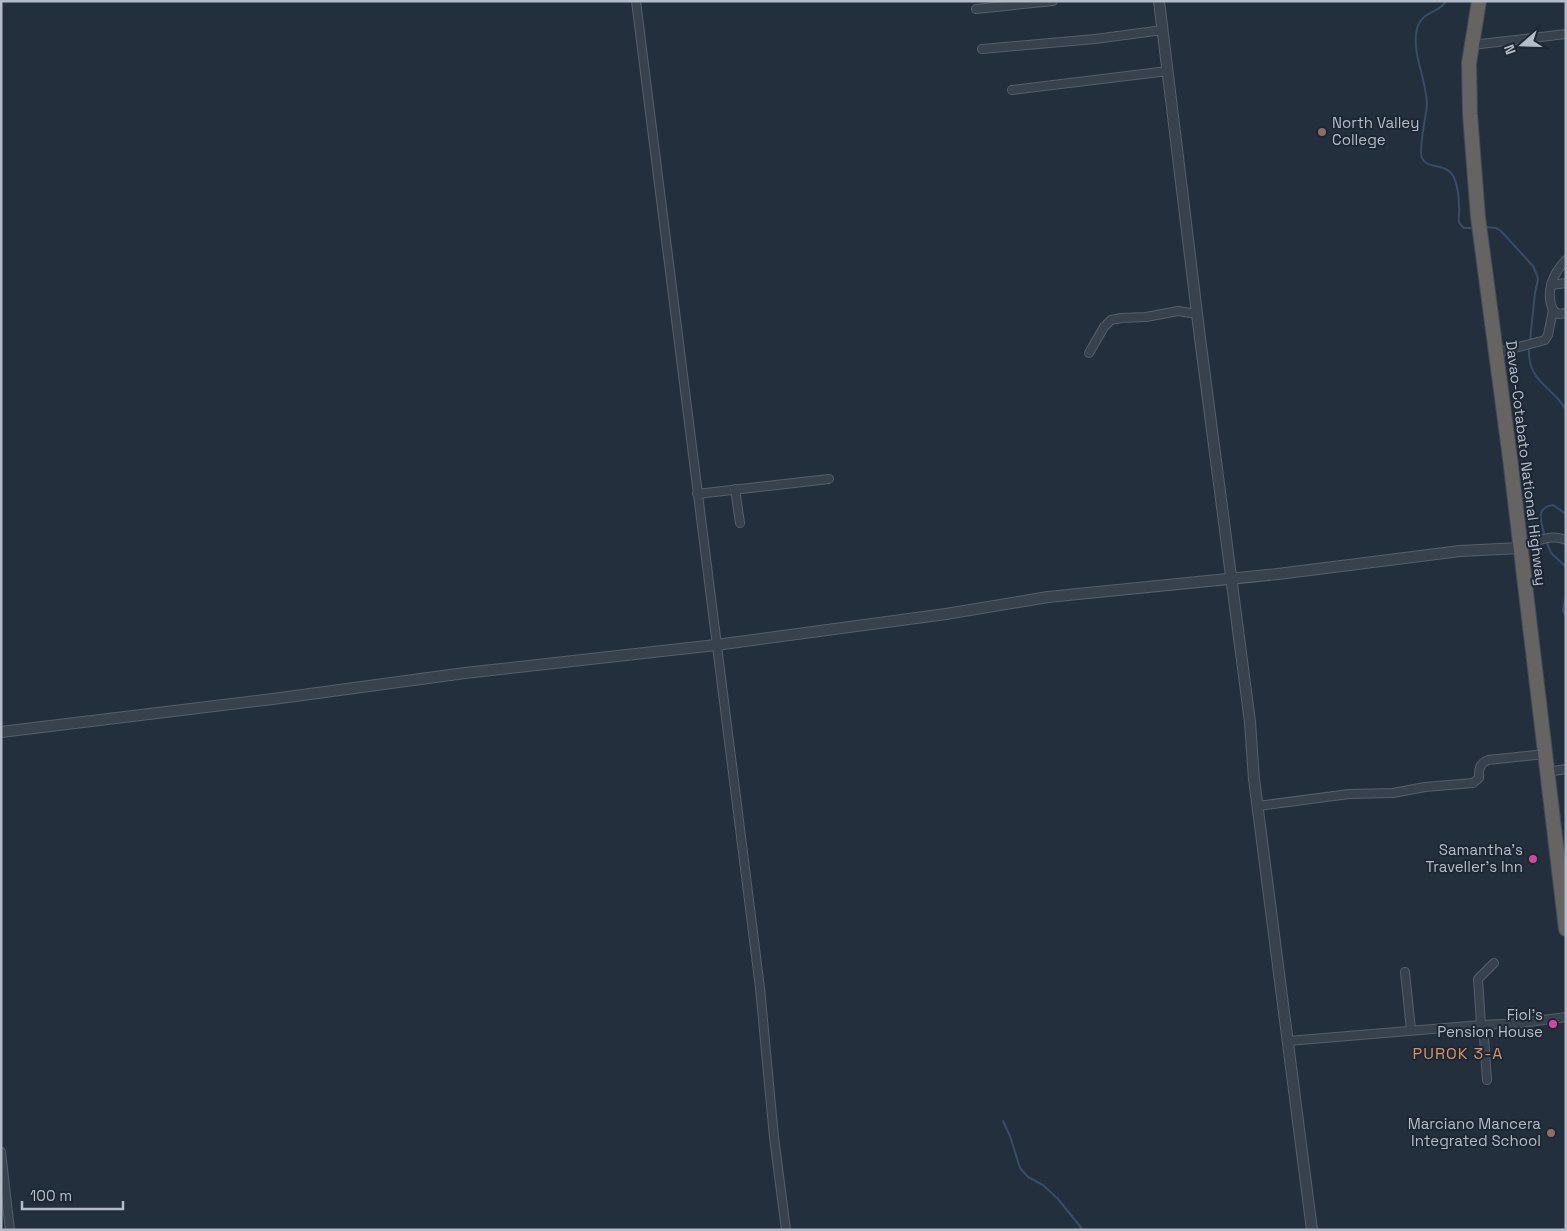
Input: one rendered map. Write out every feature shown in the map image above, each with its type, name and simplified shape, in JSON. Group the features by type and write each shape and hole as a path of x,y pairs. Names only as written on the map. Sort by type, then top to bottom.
{"highway":[{"name":"Davao-Cotabato National Highway","path":"1479,1 1469,63 1469,98 1478,217 1566,928"}],"street":[{"path":"636,1 760,988 774,1137 786,1230"},
{"path":"976,9 1053,1"},
{"path":"1159,1 1312,1230"},
{"path":"982,49 1104,38 1163,30"},
{"path":"1472,45 1566,34"},
{"path":"1012,90 1168,71"},
{"path":"1496,353 1545,340 1548,335 1553,310 1551,285 1555,272 1566,260"},
{"path":"1551,285 1566,283"},
{"path":"1553,310 1558,314 1566,313"},
{"path":"1089,353 1111,320 1146,317 1178,311 1197,314"},
{"path":"697,494 829,479"},
{"path":"735,489 740,523"},
{"path":"1,732 273,699 464,672 716,645 946,614 1048,597 1230,580 1460,552 1520,548 1548,538 1560,537 1566,540"},
{"path":"1258,806 1349,794 1393,793 1425,787 1473,783 1479,778 1482,763 1488,760 1545,754"},
{"path":"1548,772 1566,769"},
{"path":"1487,1080 1478,979 1494,963"},
{"path":"1405,972 1411,1030"},
{"path":"1288,1041 1521,1023 1566,1017"},
{"path":"1,1152 10,1230"}],"waterway":[{"path":"1446,1 1440,8 1426,15 1419,23 1417,29 1416,47 1425,86 1427,105 1421,154 1425,162 1444,168 1452,174 1458,193 1459,222 1464,228 1473,228"},
{"path":"1485,227 1496,228 1501,231 1533,266 1536,273 1538,279 1530,341"},
{"path":"1529,347 1529,359 1536,376 1566,410"},
{"path":"1544,534 1541,519 1541,512 1544,509 1553,505 1566,514"},
{"path":"1547,543 1551,553 1566,567"},
{"path":"1566,597 1563,610 1566,617"},
{"path":"1003,1121 1020,1168 1028,1177 1043,1185 1058,1199 1083,1230"}],"place":[{"name":"North Valley College","path":"1322,132"},
{"name":"Samantha's Traveller's Inn","path":"1533,859"},
{"name":"Fiol's Pension House","path":"1553,1024"},
{"name":"Marciano Mancera Integrated School","path":"1551,1133"}],"district":[{"name":"PUROK 3-A","path":"1458,1053"}]}
